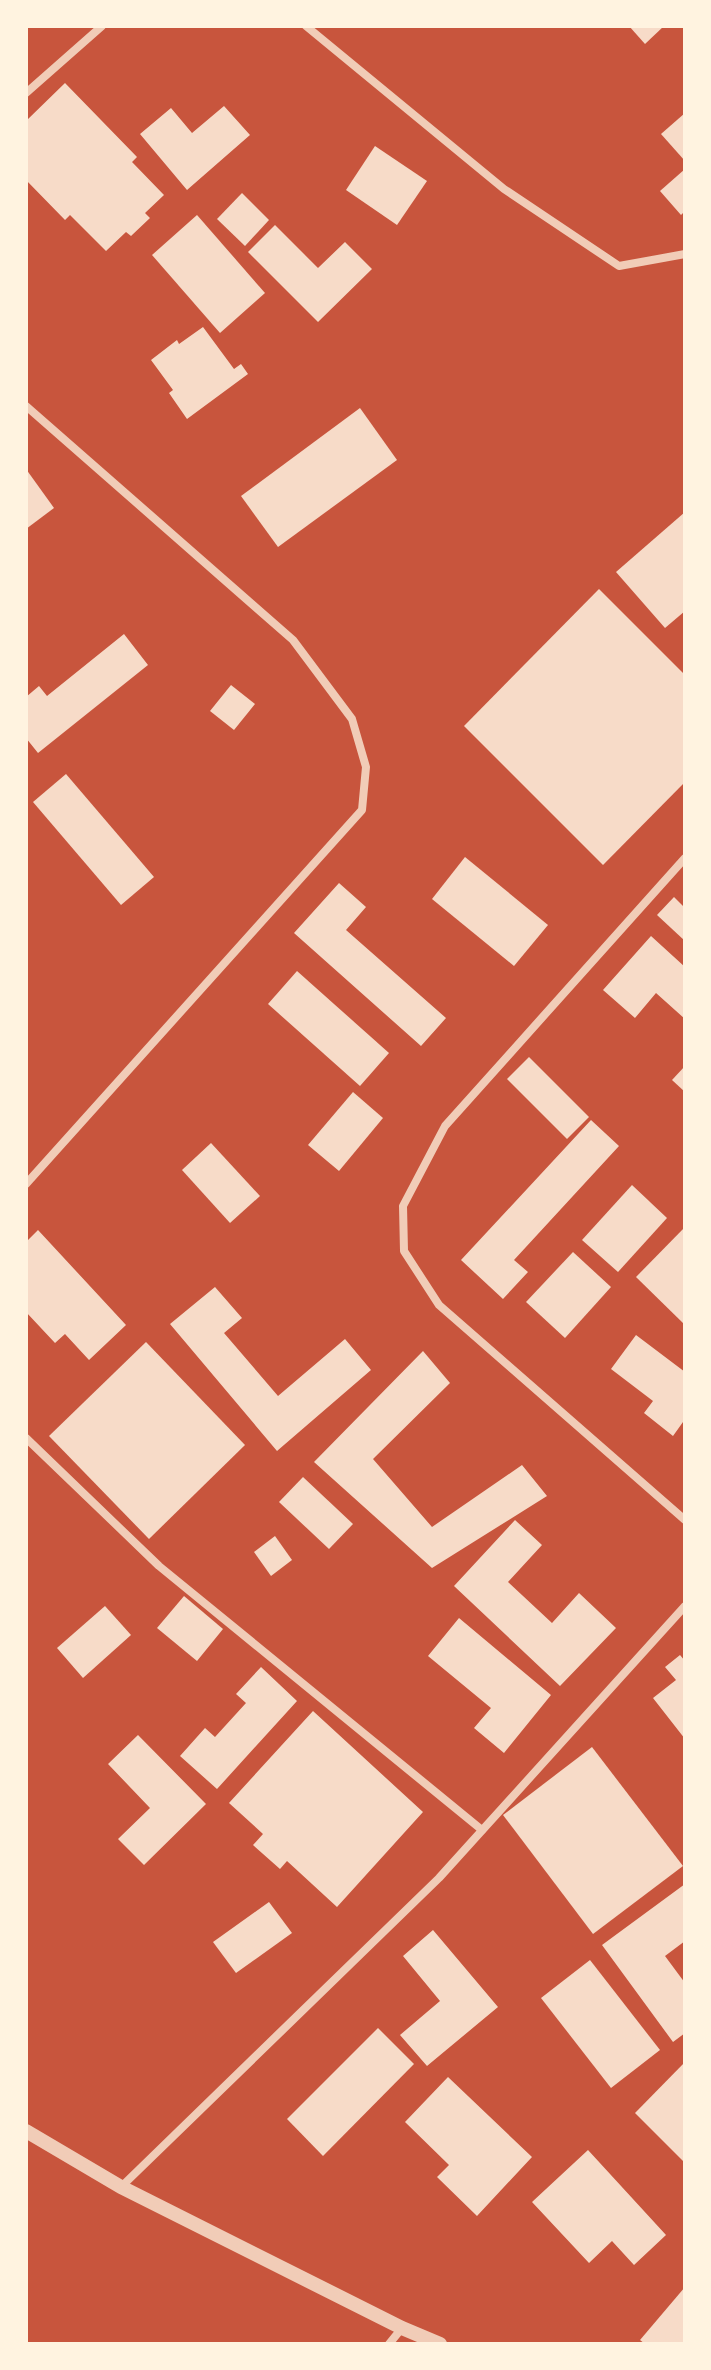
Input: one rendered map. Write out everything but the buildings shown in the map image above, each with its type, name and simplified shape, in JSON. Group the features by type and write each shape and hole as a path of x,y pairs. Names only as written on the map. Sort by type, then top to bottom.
{"street":[{"path":"26,93 102,26"},
{"path":"306,26 504,189 619,266 685,254"},
{"path":"26,406 293,640 352,719 366,767 362,810 26,1184"},
{"path":"685,858 445,1126 403,1206 404,1251 439,1305 685,1520"},
{"path":"26,1438 159,1566 482,1830"},
{"path":"121,2187 439,1878 685,1606"},
{"path":"26,2131 121,2187 402,2328 440,2344"},
{"path":"389,2344 402,2328"}]}
